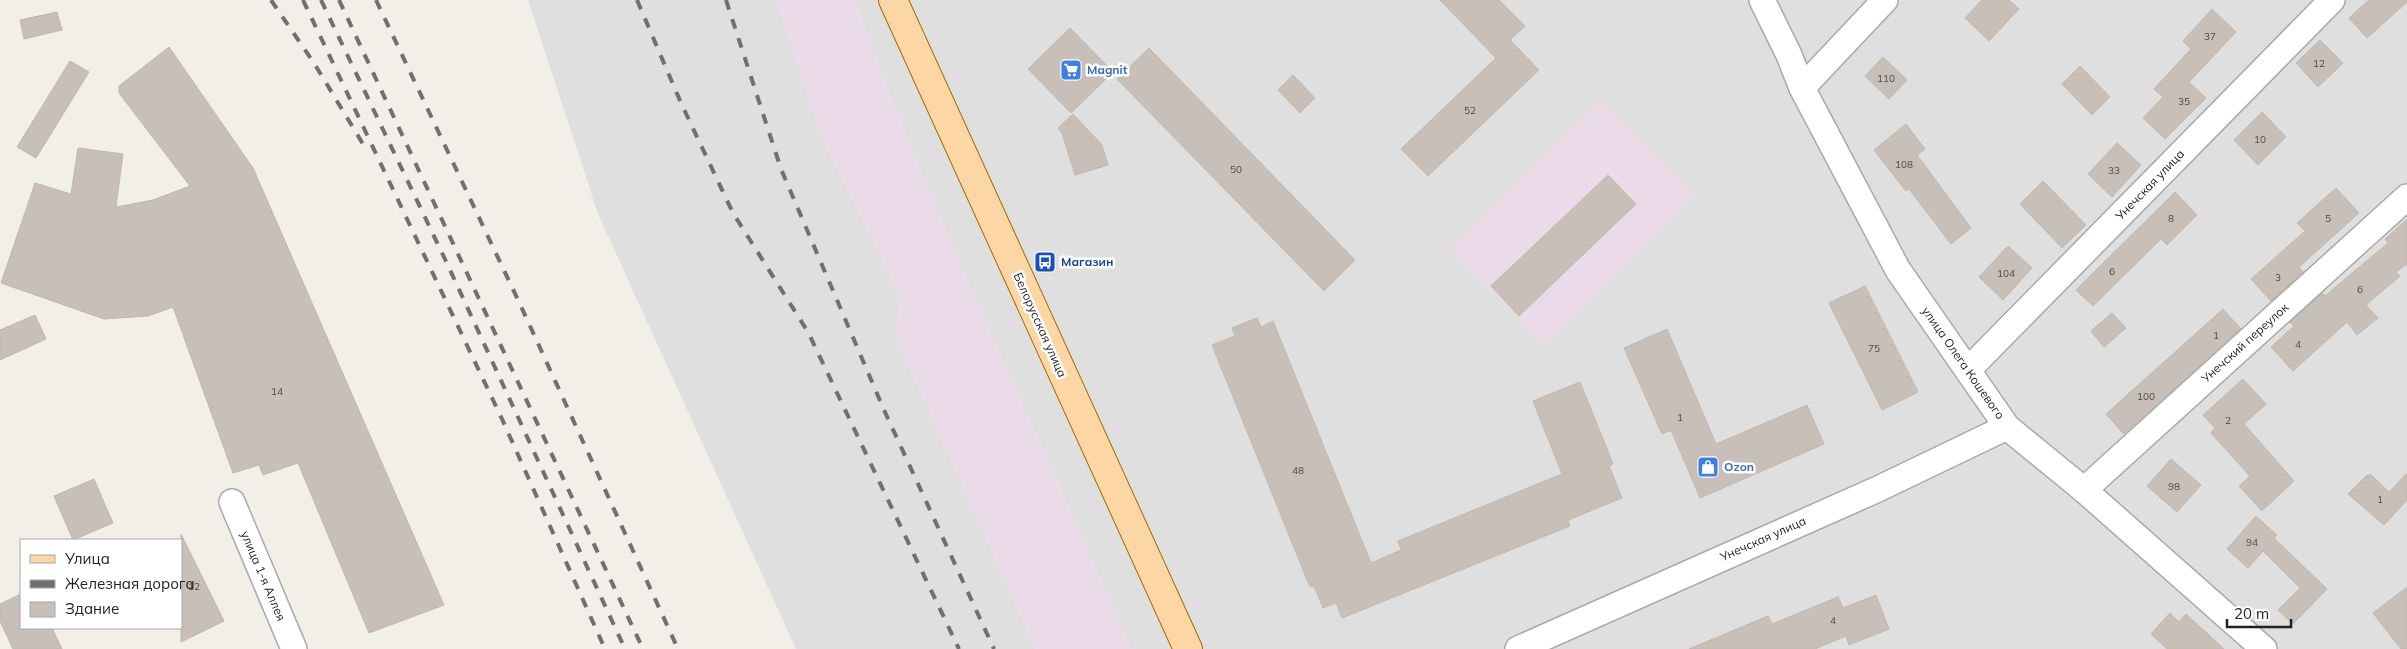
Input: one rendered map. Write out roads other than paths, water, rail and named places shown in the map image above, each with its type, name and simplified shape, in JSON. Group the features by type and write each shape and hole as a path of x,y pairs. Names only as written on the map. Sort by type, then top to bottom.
{"main road":[{"name":"Белорусская улица","path":"893,0 1188,649"}],"street":[{"name":"улица Олега Кошевого","path":"1762,0 1789,55 1802,88 1898,270 2008,427 2084,490 2264,649"},
{"path":"1802,88 1885,0"},
{"name":"Унечская улица","path":"1968,370 2332,0"},
{"name":"Унечский переулок","path":"2084,490 2407,197"},
{"name":"Унечская улица","path":"1518,649 1878,489 2008,427"},
{"name":"улица 1-я Аллея","path":"232,502 294,649"}],"railway":[{"path":"271,0 314,63 366,149"},
{"path":"303,0 502,419 605,649"},
{"path":"321,0 444,257 625,649"},
{"path":"339,0 643,649"},
{"path":"376,0 519,302 678,649"},
{"path":"637,0 681,103 733,213 808,332 959,649"},
{"path":"726,0 781,169 884,410 994,649"}],"place":[{"name":"Magnit","path":"1071,70"},
{"name":"Магазин","path":"1045,262"},
{"name":"Ozon","path":"1708,467"}]}
